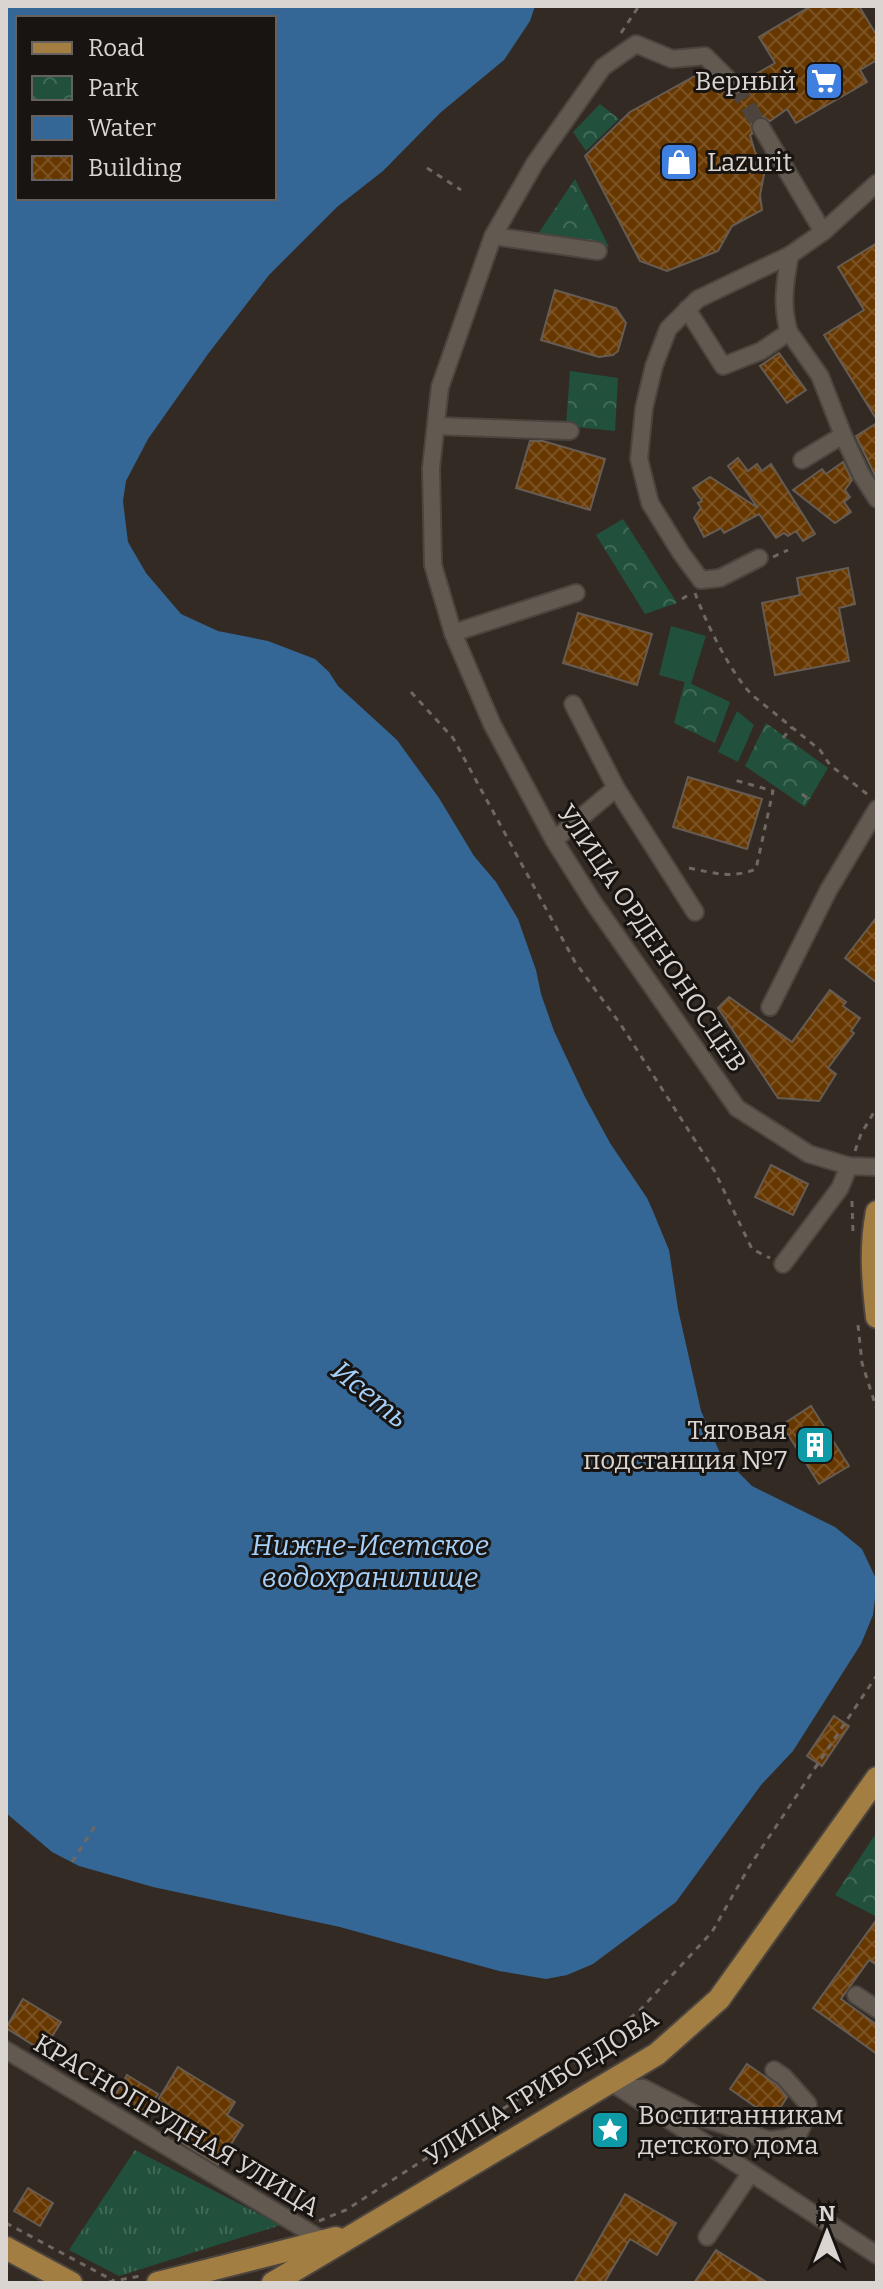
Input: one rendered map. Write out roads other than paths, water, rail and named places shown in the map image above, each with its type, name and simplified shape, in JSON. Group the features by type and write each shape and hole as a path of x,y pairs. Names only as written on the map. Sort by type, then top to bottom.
{"main road":[{"path":"877,1212 873,1230 877,1317"},
{"name":"УЛИЦА ГРИБОЕДОВА","path":"273,2283 615,2085 657,2054 719,1999 877,1778"},
{"name":"УЛИЦА ГРИБОЕДОВА","path":"155,2278 360,2231"},
{"path":"6,2248 71,2283"}],"street":[{"name":"УЛИЦА ОРДЕНОНОСЦЕВ","path":"735,86 705,56 672,59 636,44 603,67 535,163 493,236 440,387 431,468 433,565 453,633 492,724 554,840 593,902 737,1108 809,1154 849,1166 877,1167"},
{"path":"761,127 823,232"},
{"path":"767,557 720,578 701,580 650,503 639,459 644,408 654,366 668,329 698,299 790,255 823,232 877,183"},
{"path":"493,236 598,251"},
{"path":"790,255 784,291 789,332 820,376 861,474 877,499"},
{"path":"687,309 723,366 761,351 789,332"},
{"path":"436,426 570,431"},
{"path":"802,460 843,435"},
{"path":"453,633 576,593"},
{"path":"573,704 616,788 695,912"},
{"path":"554,840 616,788"},
{"path":"770,1007 828,891 877,809"},
{"path":"783,1264 840,1188 849,1166"},
{"path":"856,1995 877,2009"},
{"name":"КРАСНОПРУДНАЯ УЛИЦА","path":"6,2050 324,2241"},
{"path":"615,2085 643,2088 702,2118 769,2140 799,2133 808,2113 808,2104 774,2070"},
{"path":"615,2085 877,2255"},
{"path":"707,2237 750,2174"}],"water":[{"name":"Нижне-Исетское водохранилище","path":"6,6 535,6 530,21 504,60 440,113 383,171 337,207 269,275 208,354 148,439 126,481 123,501 128,542 146,573 181,614 218,631 268,641 315,659 338,686 397,740 439,798 474,856 496,882 518,919 554,1031 610,1143 652,1209 669,1250 678,1309 701,1411 721,1455 752,1486 835,1527 862,1549 877,1581 873,1615 861,1644 793,1751 761,1785 676,1902 593,1964 567,1975 546,1979 499,1971 340,1927 153,1887 79,1866 52,1852 6,1813"}],"tunnel":[{"path":"735,86 761,127"}],"place":[{"name":"Верный","path":"824,81"},
{"name":"Lazurit","path":"679,162"},
{"name":"Тяговая подстанция №7","path":"815,1445"},
{"name":"Воспитанникам детского дома","path":"610,2130"}],"water label":[{"name":"Исеть","path":"370,1394"}]}
